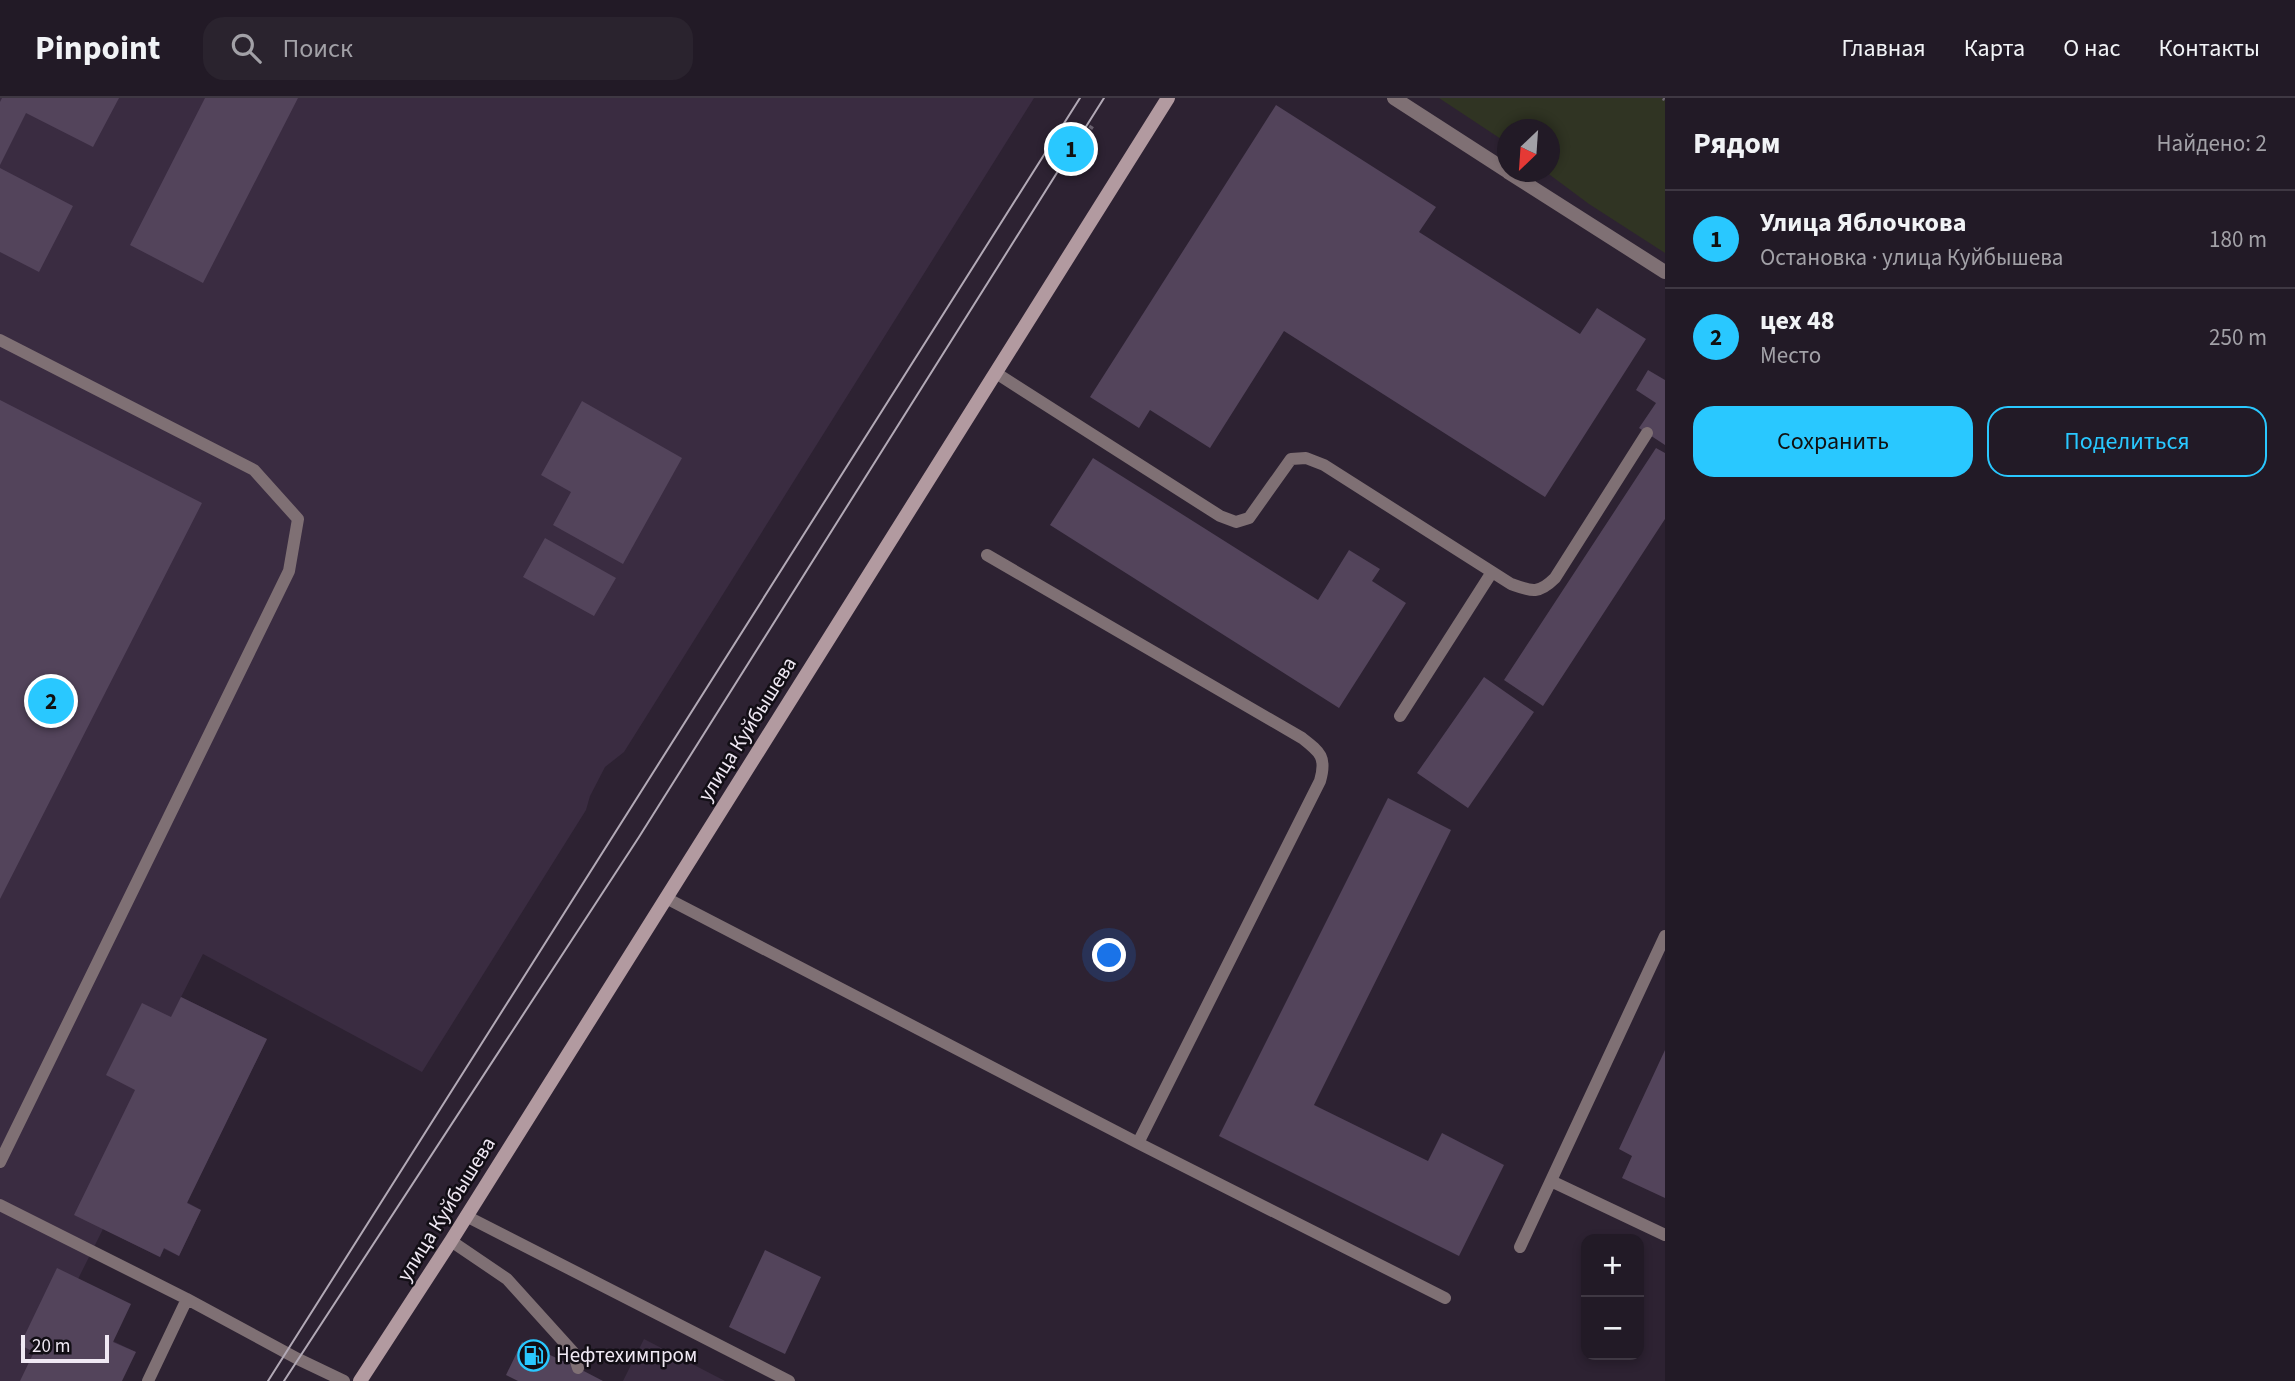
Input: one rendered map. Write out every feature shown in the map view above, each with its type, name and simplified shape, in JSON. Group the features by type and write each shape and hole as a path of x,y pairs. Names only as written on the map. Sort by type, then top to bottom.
{"main road":[{"name":"улица Куйбышева","path":"360,1381 451,1241 1168,98"}],"street":[{"path":"1394,98 1497,164"},
{"path":"1525,182 1665,272"}],"lane":[{"path":"0,340 254,470 298,519 289,572 0,1162"},
{"path":"996,373 1220,516 1236,522 1249,518 1291,459 1306,458 1324,465 1511,584 1531,591 1545,588 1555,578 1647,433"},
{"path":"987,555 1302,738 1319,752 1325,766 1138,1143"},
{"path":"1400,716 1492,572"},
{"path":"666,898 1138,1143 1445,1298"},
{"path":"1520,1247 1665,936"},
{"path":"1551,1181 1665,1235"},
{"path":"0,1205 344,1381"},
{"path":"466,1216 789,1381"},
{"path":"451,1241 507,1279 573,1352 578,1368"},
{"path":"148,1381 187,1299"}],"path":[{"path":"1062,173 1092,126"}],"shaded area":[{"path":"0,98 1034,98 624,752 605,767 586,810 422,1072 203,954 181,997 267,1039 187,1202 201,1210 179,1256 164,1249 160,1257 103,1229 78,1279 113,1341 136,1352 94,1381 0,1381"},
{"path":"644,1339 725,1381 623,1381"}],"green space":[{"path":"1439,98 1665,98 1665,253 1559,182 1560,119 1497,119 1497,136"}],"building":[{"path":"2,98 119,98 93,147 26,113 0,165"},
{"path":"205,98 298,98 203,283 130,245"},
{"path":"1276,105 1436,207 1419,232 1580,334 1597,308 1646,339 1545,497 1284,331 1210,448 1150,410 1139,428 1090,397"},
{"path":"0,168 73,206 39,272 0,252"},
{"path":"1648,370 1665,380 1665,445 1639,428 1656,403 1636,390"},
{"path":"0,400 202,503 0,899"},
{"path":"582,401 682,458 623,564 553,525 571,492 541,475"},
{"path":"1656,448 1665,453 1665,519 1543,706 1504,680"},
{"path":"1093,458 1318,600 1349,550 1380,569 1372,581 1406,603 1339,708 1050,525"},
{"path":"545,538 616,578 594,616 523,577"},
{"path":"1484,677 1534,712 1468,808 1417,773"},
{"path":"1388,798 1451,830 1314,1105 1428,1161 1442,1133 1504,1165 1459,1256 1219,1136"},
{"path":"181,997 267,1039 187,1203 201,1210 179,1256 164,1248 160,1257 74,1215 135,1090 106,1075 142,1003 171,1017"},
{"path":"1665,1050 1665,1198 1622,1178 1632,1156 1619,1149"},
{"path":"765,1250 821,1277 785,1354 729,1327"},
{"path":"57,1268 131,1304 113,1342 136,1352 122,1381 20,1381 34,1352 20,1345"},
{"name":"Нефтехимпром","path":"522,1342 603,1381 518,1381 506,1375"}],"tram line":[{"path":"268,1381 1080,98"},
{"path":"284,1381 639,837 1104,98"}],"place":[{"name":"Улица Яблочкова","path":"1071,149"},
{"name":"цех 48","path":"51,701"},
{"name":"Нефтехимпром","path":"533,1355"}]}
